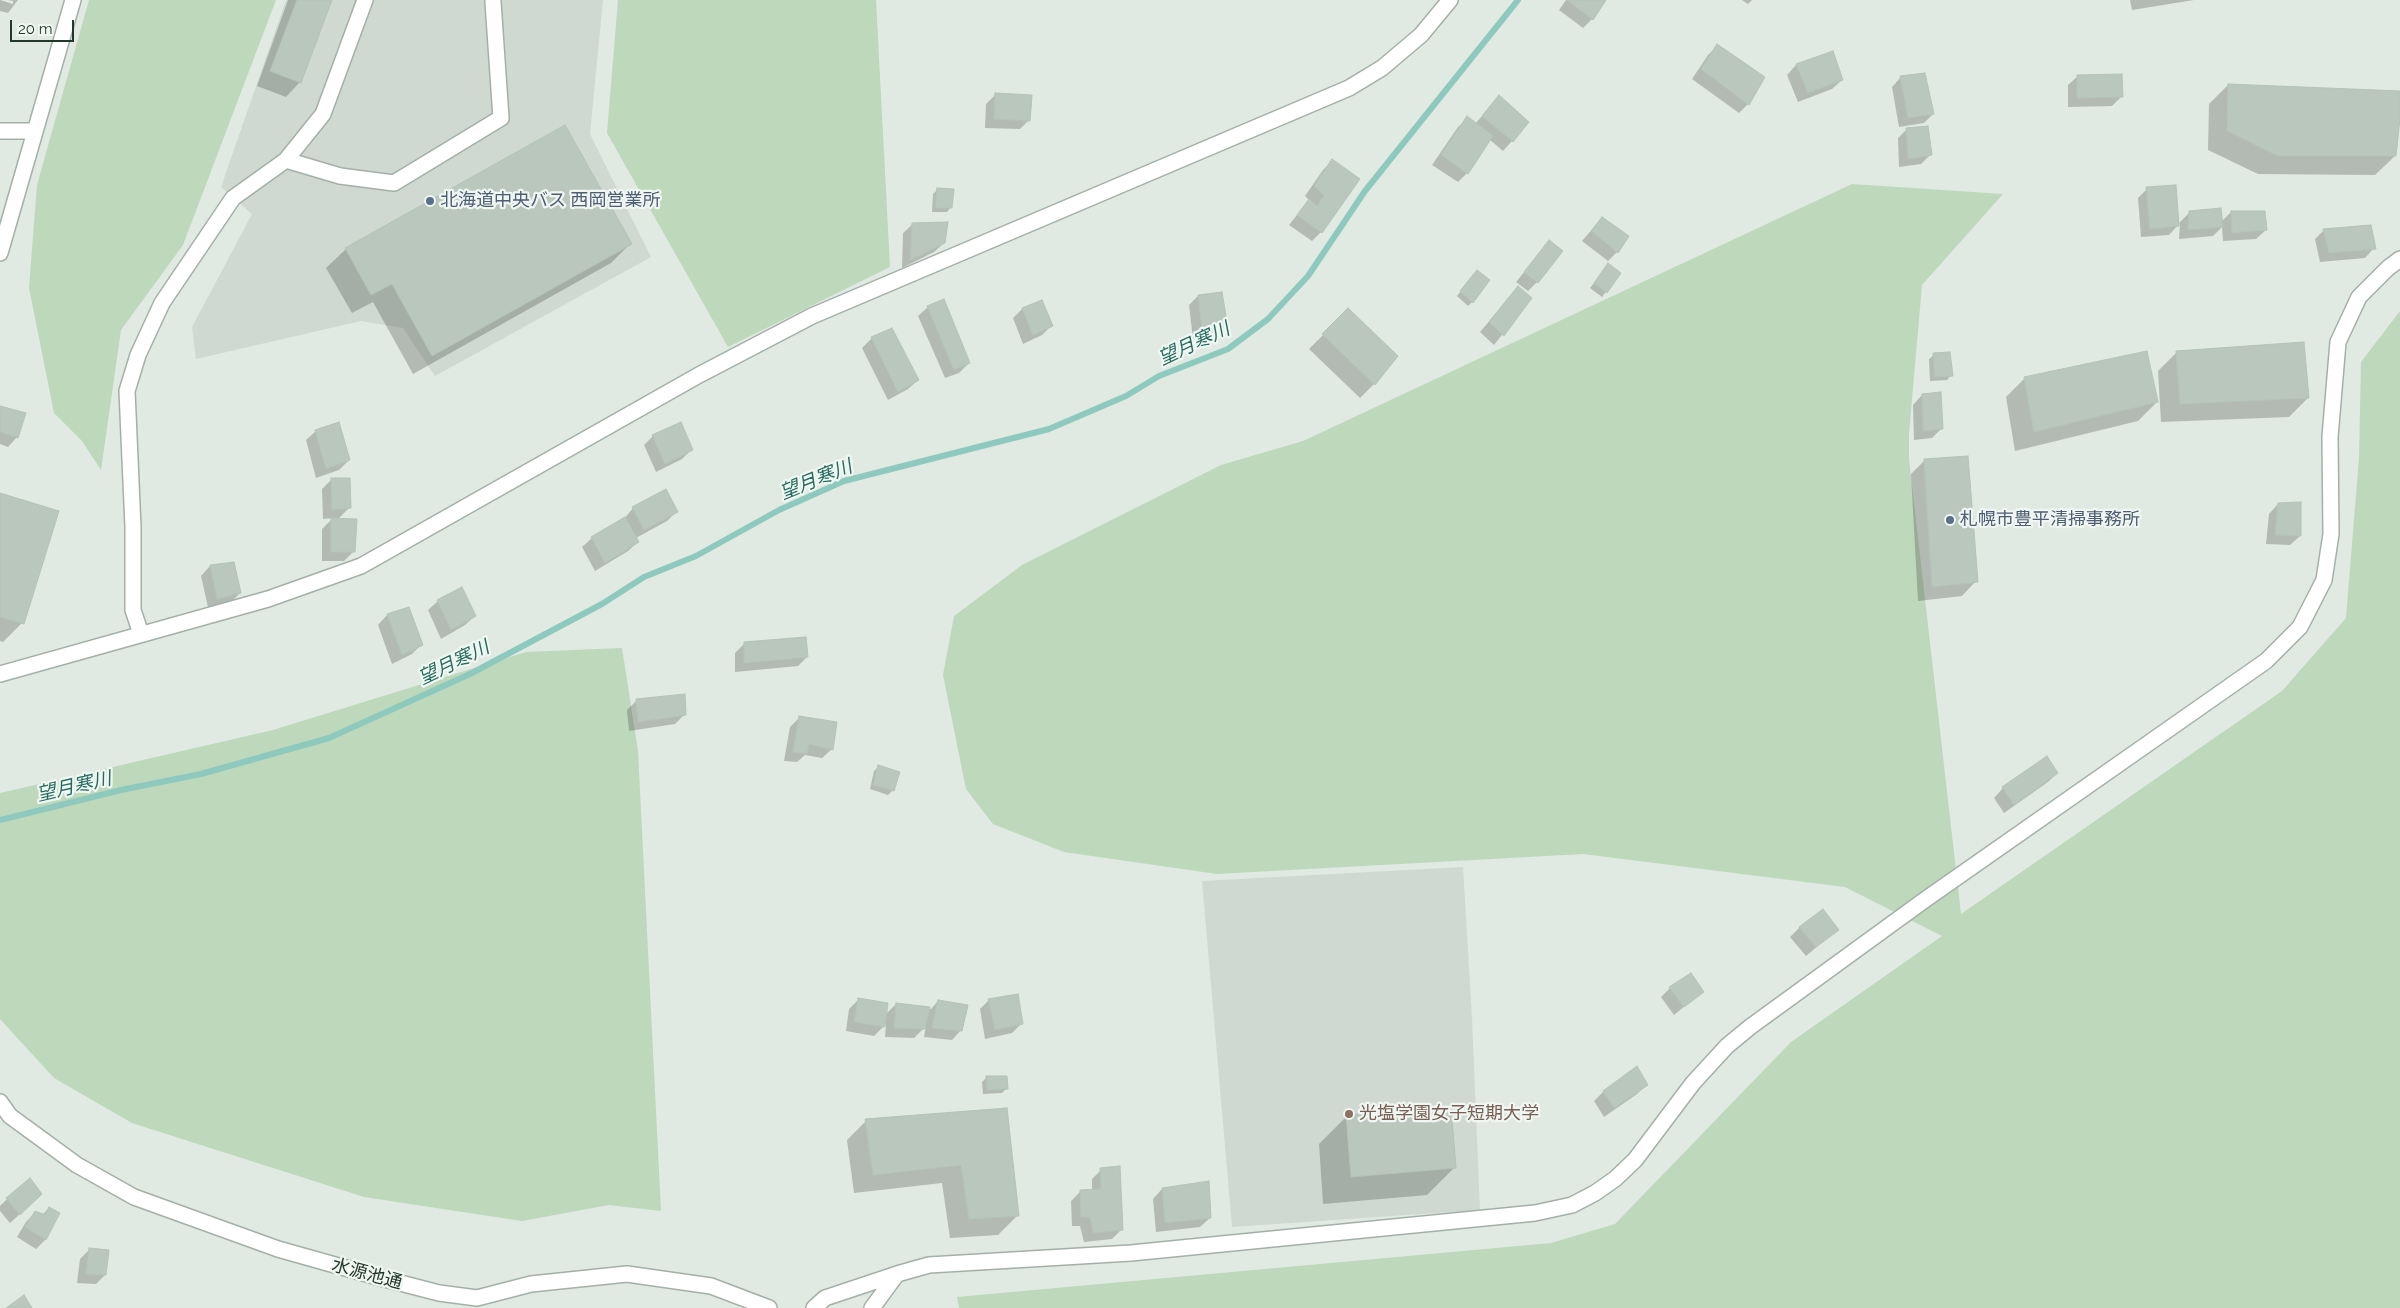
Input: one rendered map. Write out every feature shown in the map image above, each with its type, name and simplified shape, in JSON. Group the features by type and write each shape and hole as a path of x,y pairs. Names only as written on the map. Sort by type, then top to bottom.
{"street":[{"path":"0,253 72,0"},
{"path":"141,634 134,610 133,527 127,391 135,364 162,303 233,198 286,160 323,114 365,0"},
{"path":"0,674 268,598 361,566 699,376 812,316 1349,88 1382,68 1421,35 1450,0"},
{"path":"286,160 340,176 394,183 501,118 493,2"},
{"path":"0,130 34,131"},
{"path":"814,1308 825,1298 929,1265 1131,1253 1535,1213 1572,1205 1595,1193 1615,1179 1635,1160 1693,1082 1727,1046 1750,1027 1926,899 2266,660 2300,627 2324,580 2331,534 2330,437 2338,342 2359,297 2400,259"},
{"name":"水源池通","path":"0,1102 5,1119 78,1165 134,1197 278,1249 439,1293 477,1298 531,1284 627,1274 711,1286 766,1308"},
{"path":"872,1308 897,1274"}],"shaded area":[{"name":"北海道中央バス 西岡営業所","path":"286,0 603,0 590,134 651,257 435,376 403,328 361,321 196,359 192,327 252,214 221,187"},
{"name":"光塩学園女子短期大学","path":"1463,867 1472,1018 1480,1210 1232,1227 1202,881"}],"green space":[{"path":"89,0 276,0 183,245 121,330 101,470 82,441 54,413 29,288 37,185"},
{"path":"618,0 876,0 890,267 728,347 607,133"},
{"path":"1852,184 2003,194 1922,285 1909,434 1909,459 1961,914 2282,691 2346,618 2359,458 2361,362 2400,311 2400,1308 959,1308 957,1297 1551,1243 1615,1224 1791,1042 1942,936 1845,887 1583,854 1217,874 1064,852 993,824 966,789 943,675 954,616 1022,565 1221,465 1303,441"},
{"path":"622,648 638,751 661,1211 609,1205 522,1221 364,1197 132,1123 54,1078 0,1019 0,793 273,730 526,652"}],"building":[{"path":"297,0 332,0 301,83 270,71"},
{"path":"1567,0 1606,0 1593,20"},
{"path":"1717,44 1765,77 1749,105 1701,69"},
{"path":"1833,51 1843,80 1808,93 1796,64"},
{"path":"1925,73 1934,114 1908,118 1900,76"},
{"path":"2122,74 2123,97 2077,98 2077,75"},
{"path":"2228,84 2400,91 2400,118 2396,156 2278,156 2227,131"},
{"path":"995,93 1032,95 1030,121 994,119"},
{"path":"1499,95 1529,122 1513,142 1482,116"},
{"path":"1467,116 1493,136 1468,174 1441,155"},
{"path":"565,125 632,244 432,356 392,284 371,295 345,248"},
{"path":"1928,126 1932,155 1908,159 1906,128"},
{"path":"1332,159 1360,179 1322,233 1297,215 1309,199 1317,206 1324,195 1314,186"},
{"path":"2176,185 2179,226 2150,229 2146,187"},
{"path":"937,188 954,189 952,208 935,208"},
{"path":"2221,208 2223,227 2188,230 2189,211"},
{"path":"2231,211 2265,211 2267,230 2232,233"},
{"path":"1602,217 1629,236 1618,253 1591,231"},
{"path":"948,222 945,243 910,260 912,223"},
{"path":"2371,225 2376,249 2329,253 2323,229"},
{"path":"1549,240 1563,251 1538,283 1524,272"},
{"path":"1608,263 1621,273 1607,293 1594,283"},
{"path":"1477,270 1490,280 1473,303 1460,291"},
{"path":"1518,286 1532,298 1504,336 1489,322"},
{"path":"1222,292 1228,328 1202,331 1198,295"},
{"path":"944,299 970,363 954,370 927,306"},
{"path":"1042,300 1053,326 1033,335 1022,308"},
{"path":"1348,308 1398,356 1375,385 1322,334"},
{"path":"892,328 919,380 898,392 871,337"},
{"path":"2304,342 2309,398 2180,404 2176,351"},
{"path":"2147,351 2158,402 2034,432 2024,377"},
{"path":"1950,352 1953,376 1934,377 1933,353"},
{"path":"1941,392 1943,429 1923,431 1922,394"},
{"path":"0,406 26,413 18,438 0,432"},
{"path":"339,422 350,460 326,469 315,430"},
{"path":"681,422 693,450 665,464 652,435"},
{"name":"札幌市豊平清掃事務所","path":"1968,456 1978,582 1932,587 1924,459"},
{"path":"331,478 350,478 351,508 332,510"},
{"path":"666,489 678,512 644,530 632,507"},
{"path":"0,493 59,511 24,624 0,617"},
{"path":"2301,502 2301,536 2275,535 2278,503"},
{"path":"625,517 639,542 605,563 591,537"},
{"path":"331,518 357,519 355,552 331,552"},
{"path":"234,562 241,593 217,599 210,565"},
{"path":"462,587 476,616 451,630 437,600"},
{"path":"409,607 423,645 402,655 387,614"},
{"path":"806,637 808,657 744,663 744,642"},
{"path":"685,694 686,715 638,722 636,699"},
{"path":"799,716 837,722 833,750 809,744 807,754 793,752"},
{"path":"2047,756 2058,773 2014,805 2002,787"},
{"path":"878,765 900,772 894,791 873,785"},
{"path":"1823,909 1839,930 1816,947 1799,927"},
{"path":"1691,973 1704,992 1684,1007 1669,987"},
{"path":"1018,994 1023,1024 995,1030 988,999"},
{"path":"858,998 888,1003 885,1027 854,1022"},
{"path":"938,1000 968,1005 962,1031 932,1028"},
{"path":"896,1003 930,1007 925,1029 894,1028"},
{"path":"1637,1066 1648,1085 1614,1108 1603,1091"},
{"path":"986,1076 1007,1076 1008,1089 987,1090"},
{"path":"1451,1107 1456,1168 1351,1177 1346,1115"},
{"path":"1007,1108 1019,1216 969,1219 961,1165 873,1175 865,1119"},
{"path":"1120,1166 1123,1230 1093,1233 1090,1217 1081,1217 1080,1190 1101,1189 1100,1168"},
{"path":"30,1178 42,1194 20,1215 6,1198"},
{"path":"1209,1181 1211,1218 1165,1223 1162,1188"},
{"path":"49,1207 60,1213 46,1240 25,1227 35,1211 45,1215"},
{"path":"89,1248 109,1250 106,1275 86,1274"},
{"path":"24,1295 32,1308 6,1308"}],"waterway":[{"name":"望月寒川","path":"0,820 121,790 201,774 329,738 470,674 602,604 644,577 696,556 779,510 844,481 1049,429 1126,396 1159,376 1228,349 1268,319 1308,276 1365,191 1518,0"}],"place":[{"name":"北海道中央バス 西岡営業所","path":"430,201"},
{"name":"札幌市豊平清掃事務所","path":"1950,520"},
{"name":"光塩学園女子短期大学","path":"1349,1114"}]}
